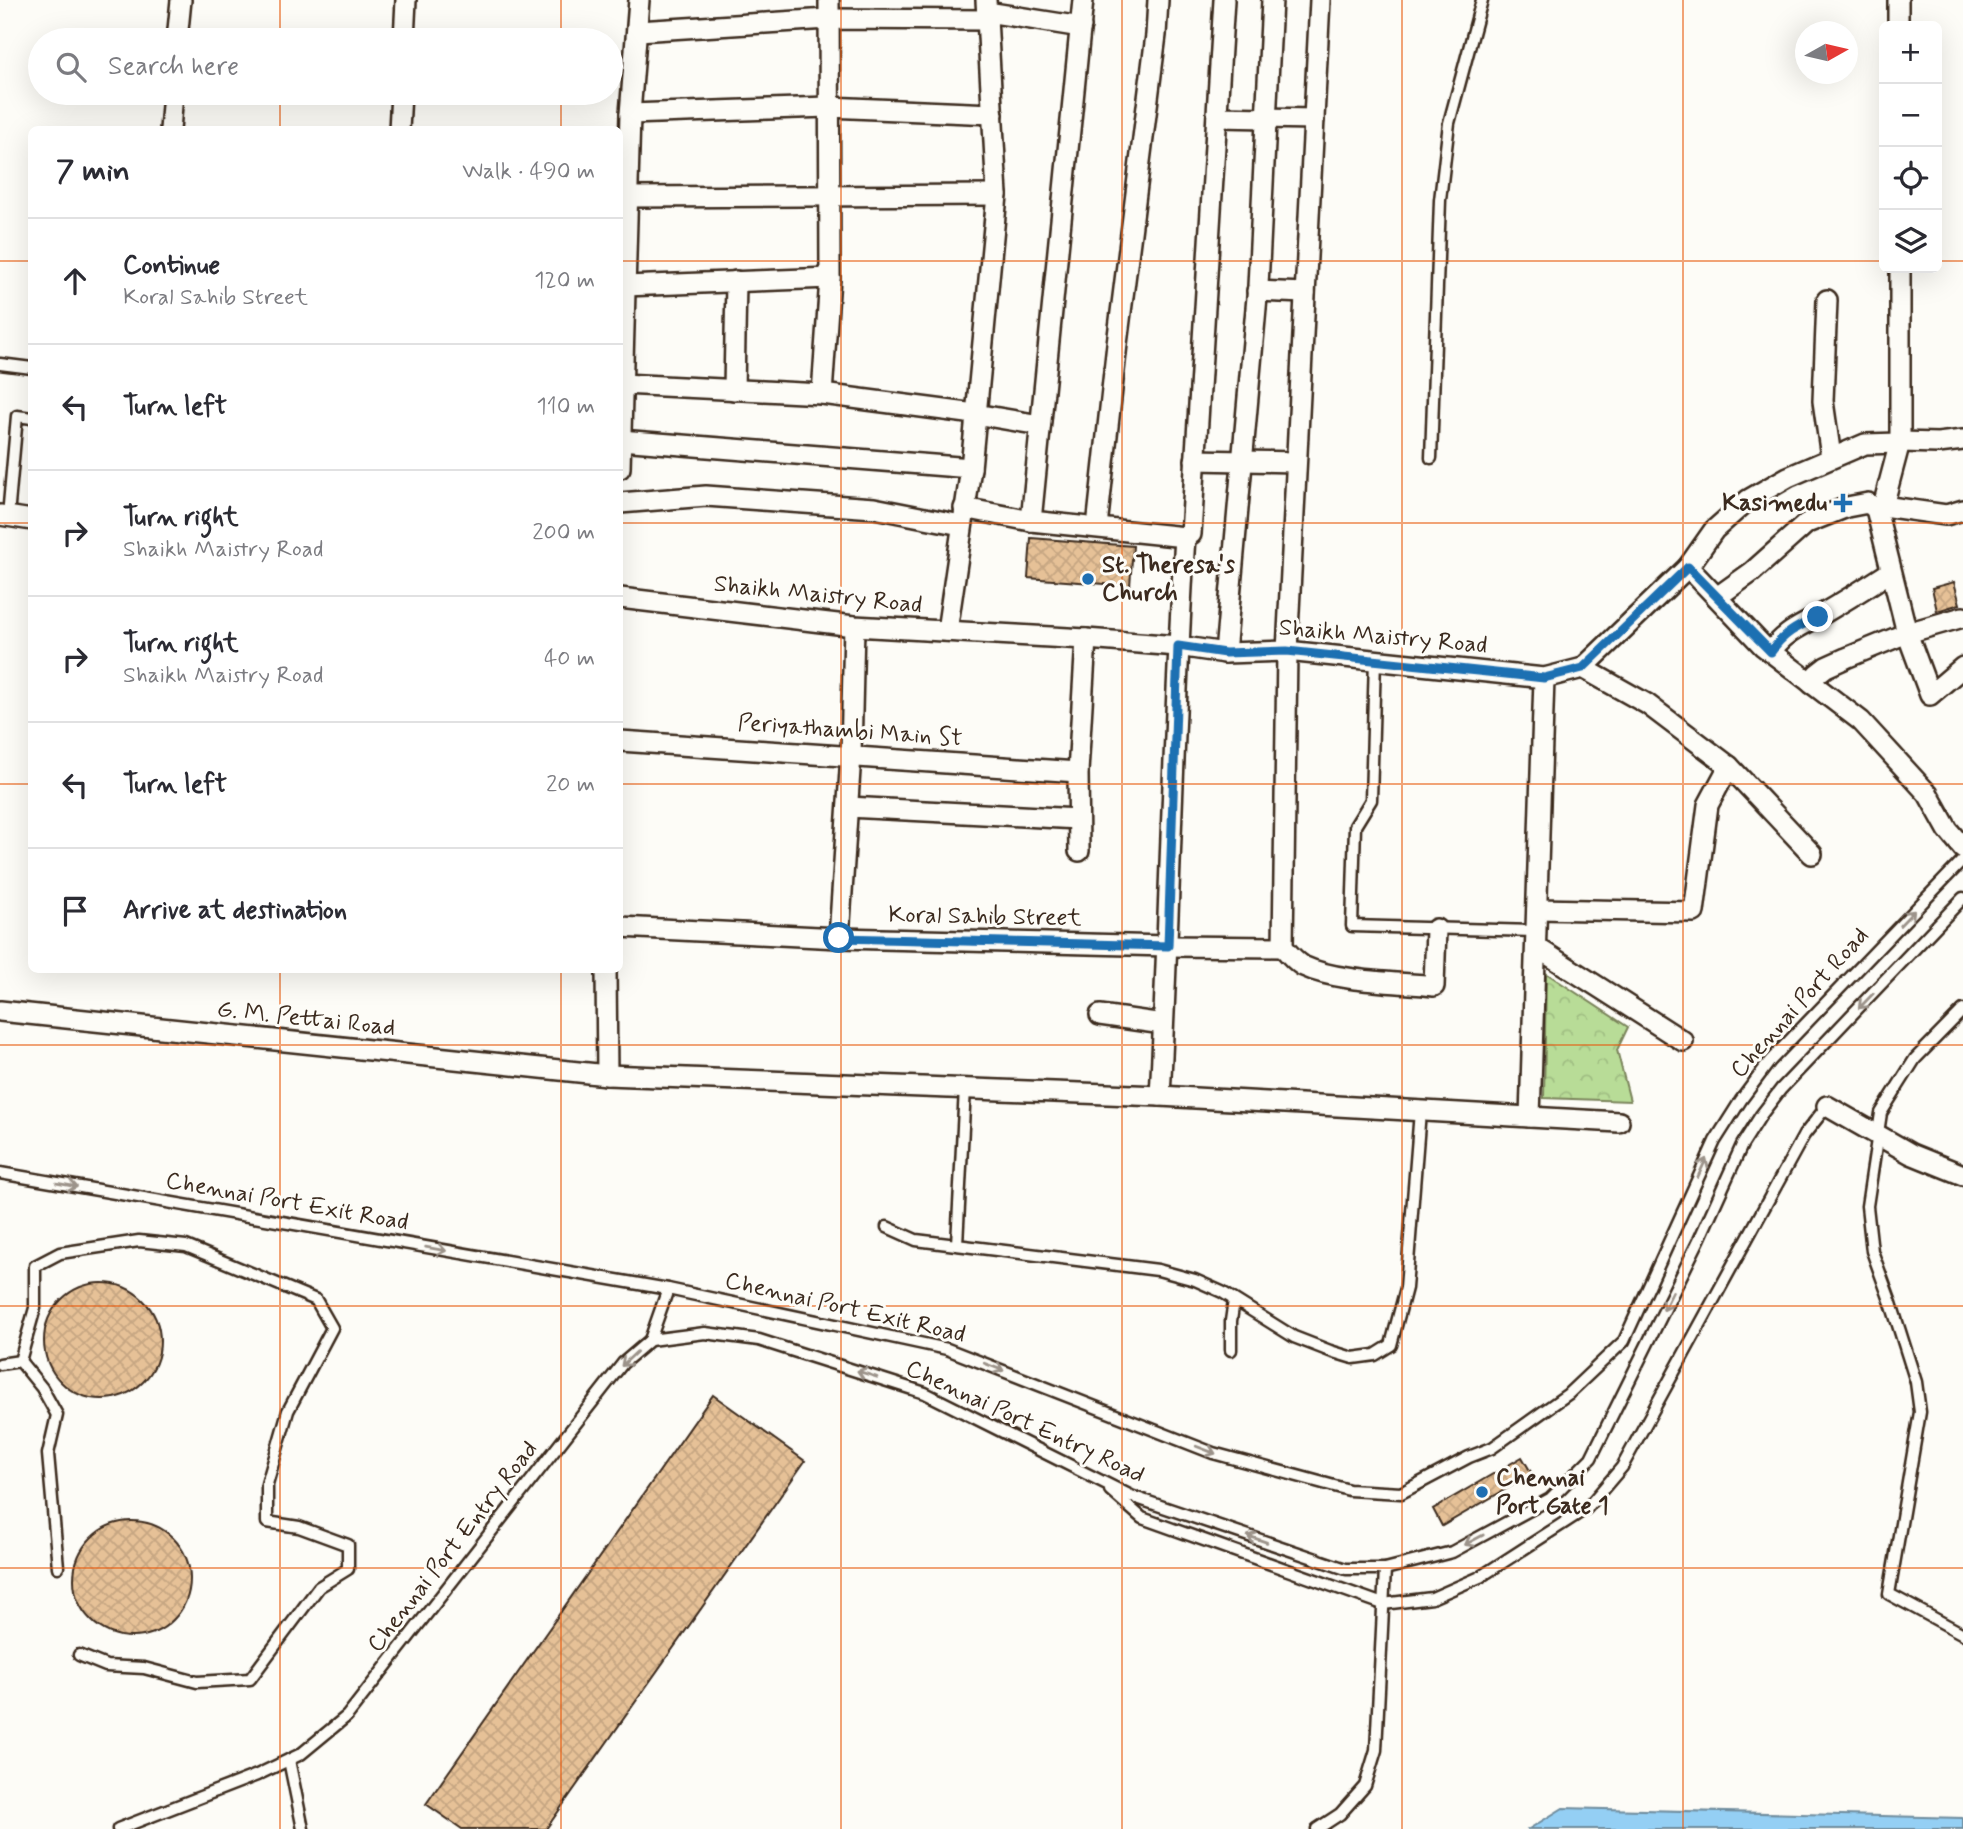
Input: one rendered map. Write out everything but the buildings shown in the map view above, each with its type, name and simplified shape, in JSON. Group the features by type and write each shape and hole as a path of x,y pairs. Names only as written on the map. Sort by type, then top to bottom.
{"street":[{"path":"178,28 181,0"},
{"path":"405,28 406,0"},
{"path":"623,351 630,114 639,0"},
{"path":"1031,521 1083,0"},
{"path":"1097,527 1158,0"},
{"path":"623,503 706,496 1031,521 1185,537 1191,534 1224,0"},
{"path":"1225,653 1257,291 1272,0"},
{"path":"1320,0 1287,651 1283,947 1302,965 1326,975 1434,986 1436,929"},
{"path":"1898,0 1898,21"},
{"path":"638,32 829,10 987,11 1081,27"},
{"path":"822,394 830,278 829,10"},
{"path":"947,631 971,468 997,195 987,11"},
{"path":"170,126 172,105"},
{"path":"399,126 400,105"},
{"path":"630,114 828,107 993,114"},
{"path":"1217,117 1314,119"},
{"path":"628,197 997,195"},
{"path":"1900,273 1900,443 1880,508 1890,572 1907,633 1930,695 1963,667"},
{"path":"625,286 830,278"},
{"path":"734,390 736,281"},
{"path":"1257,291 1305,293"},
{"path":"1827,300 1823,401 1831,457"},
{"path":"623,384 822,394 1040,425"},
{"path":"623,440 971,468"},
{"name":"Shaikh Maistry Road","path":"623,598 854,626 1086,639 1178,646 1225,653 1287,651 1544,678 1583,668 1688,567 1714,530 1748,500 1788,477 1865,444 1963,440"},
{"path":"1195,460 1296,463"},
{"path":"1717,597 1752,572 1807,523 1847,507 1868,503 1880,508 1946,515 1963,510"},
{"path":"4,515 28,519"},
{"path":"1160,1096 1178,646 1185,537"},
{"path":"1688,567 1771,652 1861,721 1928,794 1948,830 1963,848"},
{"path":"1771,652 1786,633 1818,617 1890,572"},
{"path":"1812,684 1817,674 1826,667 1907,633 1963,617"},
{"path":"839,938 851,755 854,626"},
{"path":"1079,851 1078,772 1086,639"},
{"path":"1583,668 1647,704 1729,766 1812,854"},
{"path":"1530,1117 1544,678"},
{"name":"Periyathambi Main St","path":"623,741 1078,772"},
{"path":"1537,909 1694,912 1708,805 1729,766"},
{"path":"848,807 1078,819"},
{"name":"Koral Sahib Street","path":"623,926 839,938 1283,947"},
{"path":"1537,939 1683,1041"},
{"path":"606,973 607,1075"},
{"name":"G. M. Pettai Road","path":"0,1011 607,1075 1160,1096 1619,1122"},
{"path":"1100,1015 1163,1024"},
{"path":"1827,1106 1911,1154 1963,1175"}],"lane":[{"path":"1432,458 1441,187 1448,123 1482,0"},
{"path":"0,364 28,368"},
{"path":"4,515 17,416 28,417"},
{"path":"1375,659 1371,800 1355,826 1352,926 1436,929 1537,939"},
{"name":"Chennai Port Road","path":"1675,1231 1715,1141 1770,1061 1963,860"},
{"name":"Chennai Port Road","path":"1699,1240 1742,1145 1760,1115 1963,898"},
{"path":"1963,1010 1915,1059 1881,1113 1867,1206 1872,1251 1916,1382 1920,1412 1889,1594 1963,1634"},
{"path":"957,1244 965,1088"},
{"path":"1100,1481 1142,1518 1383,1604 1432,1598 1480,1577 1587,1508 1622,1467 1804,1135 1827,1106"},
{"path":"887,1227 916,1240 1158,1270 1195,1280 1222,1292 1294,1337 1353,1358 1375,1355 1391,1345 1406,1288 1420,1111"},
{"name":"Chennai Port Exit Road","path":"0,1173 668,1289 947,1349 1213,1453 1349,1490 1401,1493 1469,1457 1492,1448 1568,1394 1624,1341 1675,1231"},
{"name":"Chennai Port Entry Road","path":"118,1829 289,1760 301,1754 347,1716 623,1363 650,1340 705,1333 759,1340 925,1393 1131,1496 1346,1569 1385,1569 1452,1552 1550,1499 1591,1458 1699,1240"},
{"path":"20,1362 35,1308 35,1266 60,1253 139,1241 186,1246 316,1300 332,1328 288,1411 267,1484 267,1522 299,1527 348,1545 348,1569 319,1587 250,1679 197,1682 144,1668 106,1667 79,1655"},
{"path":"650,1340 668,1289"},
{"path":"1231,1350 1234,1300"},
{"path":"0,1364 20,1362"},
{"path":"20,1362 42,1388 57,1415 48,1454 58,1567"},
{"path":"1317,1829 1340,1814 1365,1786 1376,1750 1385,1569"},
{"path":"289,1760 303,1829"}],"green space":[{"path":"1546,973 1628,1027 1617,1050 1630,1101 1544,1098"}],"water":[{"path":"1563,1808 1963,1818 1963,1829 1529,1829"}],"place":[{"name":"Kasimedu","path":"1843,503"},
{"name":"St. Theresa's Church","path":"1088,579"},
{"name":"Chennai Port Gate 1","path":"1482,1492"}],"route":[{"path":"839,938 1168,946 1178,646 1225,653 1287,651 1544,678 1583,668 1688,567 1771,652 1786,633 1818,617"}]}
